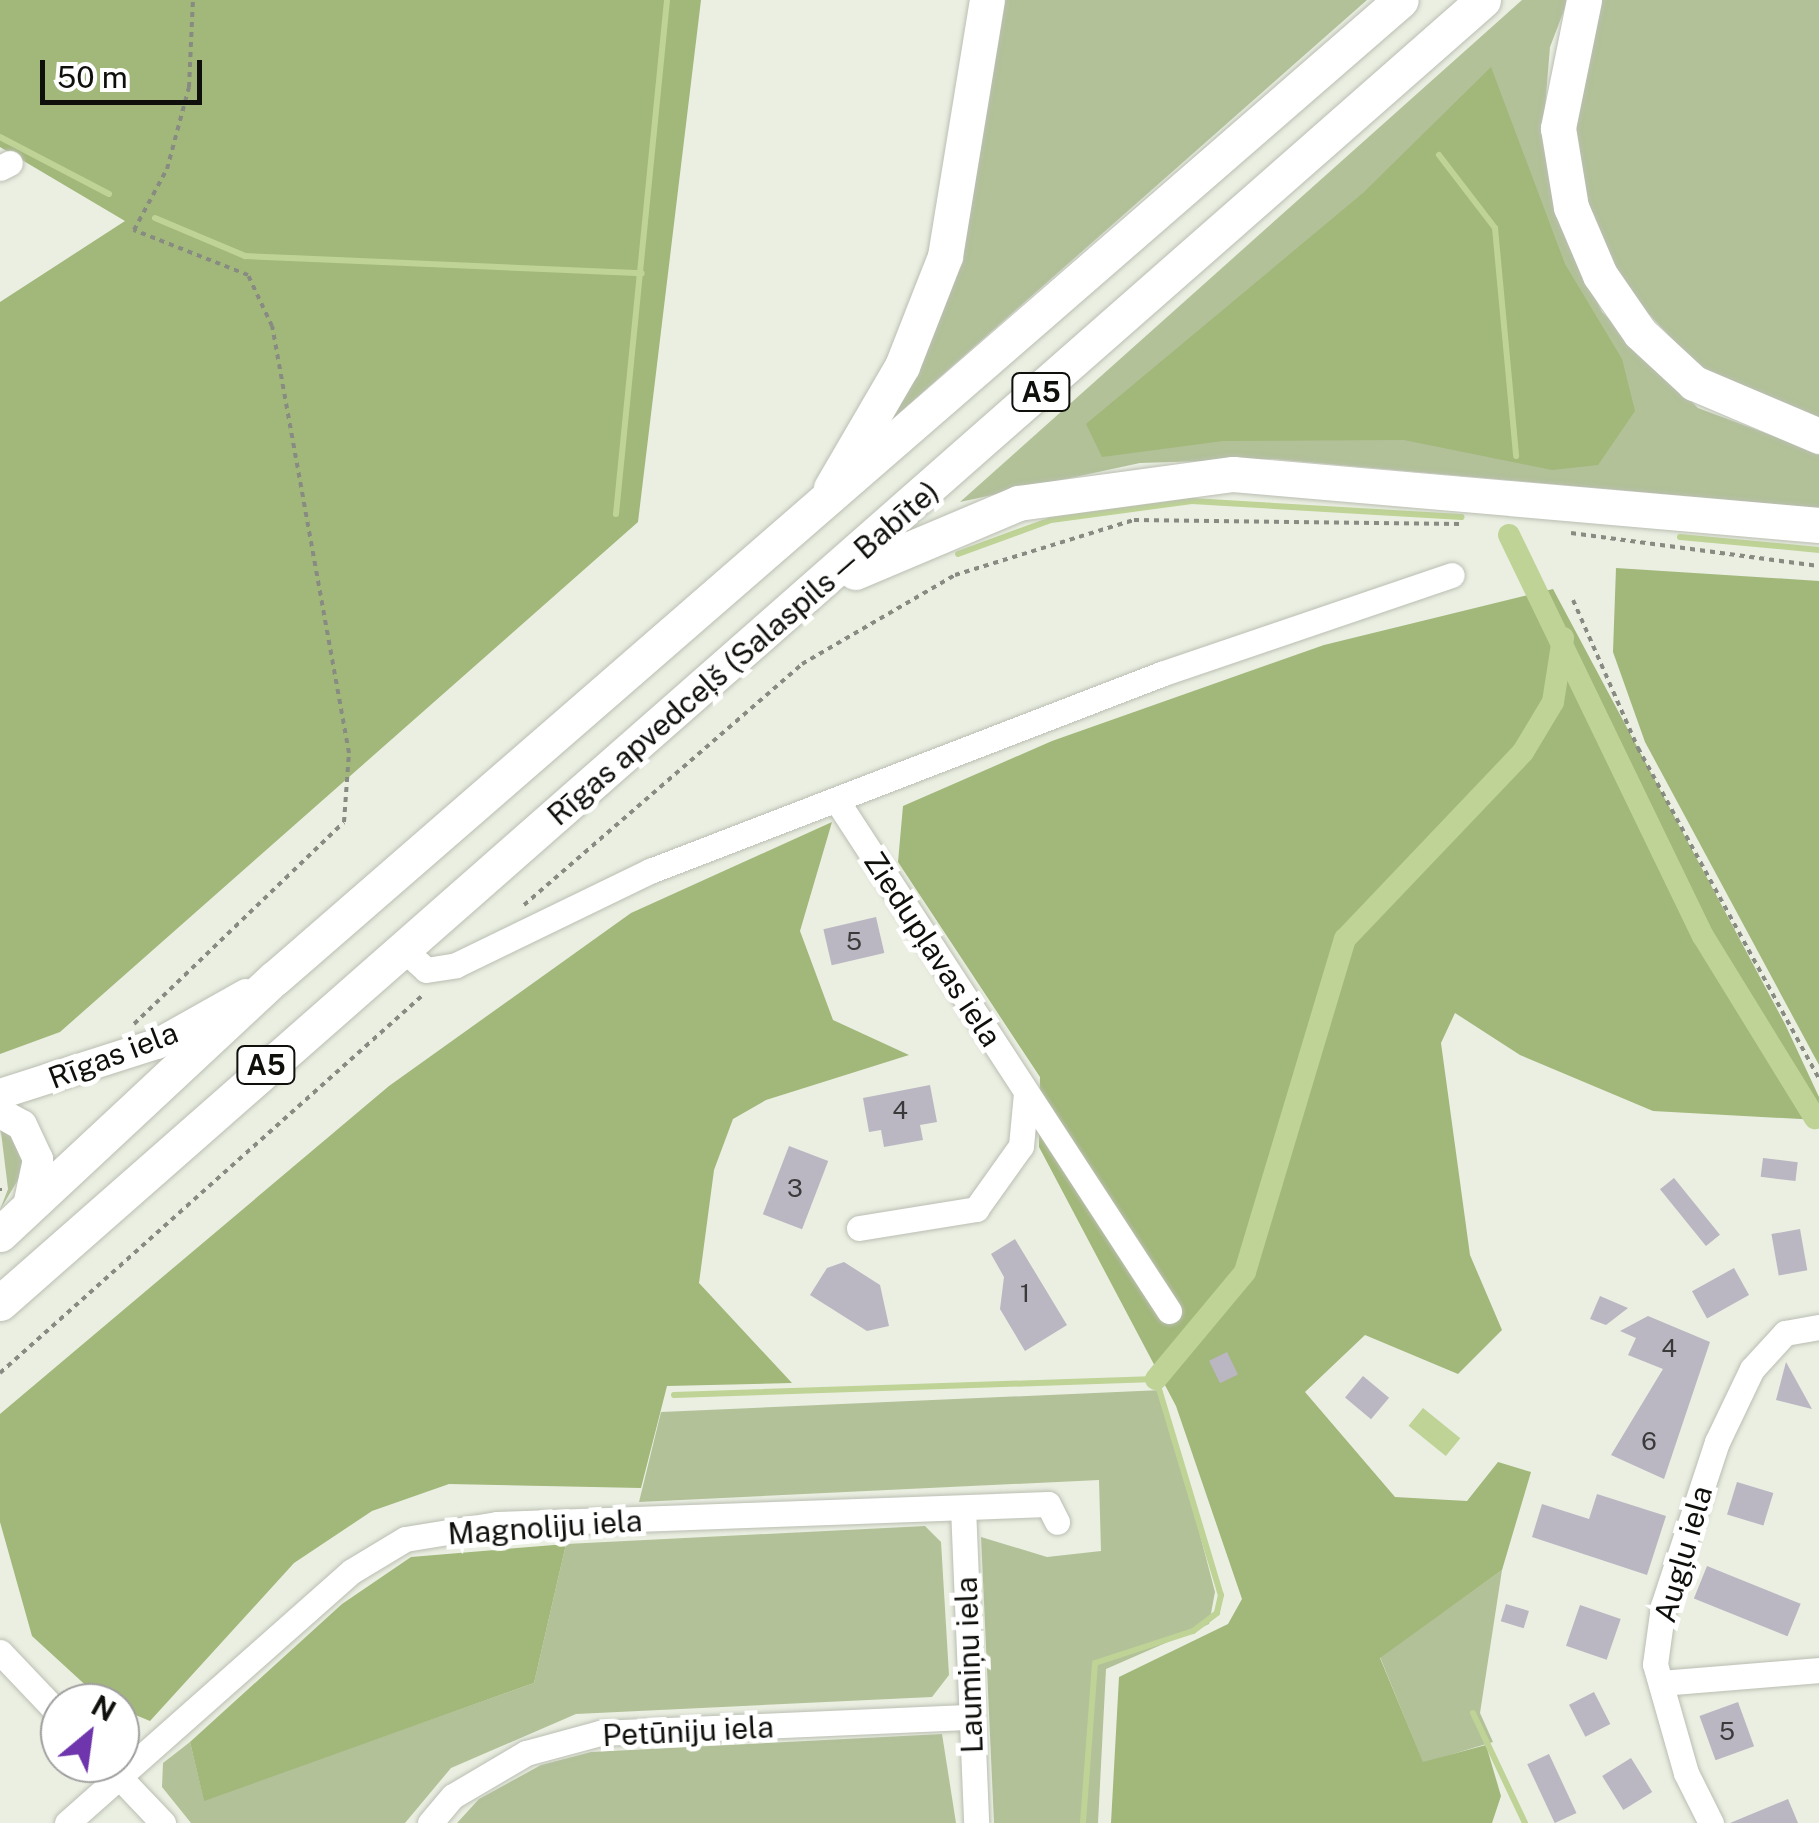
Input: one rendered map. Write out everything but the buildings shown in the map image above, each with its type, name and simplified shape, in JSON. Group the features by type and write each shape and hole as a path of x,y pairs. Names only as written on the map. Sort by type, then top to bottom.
{"highway":[{"path":"815,514 902,366 945,256 987,0"},
{"name":"Rīgas apvedceļš (Salaspils — Babīte)","path":"0,1234 9,1195 275,978 815,514 1401,0"},
{"name":"Rīgas apvedceļš (Salaspils — Babīte)","path":"0,1304 826,584 1483,0"},
{"path":"1584,0 1569,38 1558,128 1570,206 1600,276 1640,332 1694,382 1819,436"},
{"path":"826,584 1018,502 1232,474 1819,525"}],"main road":[{"name":"Rīgas iela","path":"0,1094 100,1067 275,978"},
{"path":"0,1113 22,1125 38,1159 9,1195"}],"street":[{"path":"403,949 426,970 456,965 650,871 839,804 1161,674 1452,574"},
{"name":"Ziedupļavas iela","path":"839,804 1169,1311"},
{"path":"859,1228 976,1209 1020,1146 1026,1093"},
{"name":"Augļu iela","path":"1711,1823 1661,1683 1663,1606 1717,1442 1766,1347 1819,1327"},
{"name":"Magnoliju iela","path":"140,1748 352,1571 405,1539 497,1524 1048,1504 1057,1522"},
{"name":"Laumiņu iela","path":"963,1508 976,1823"},
{"path":"0,1652 40,1694"},
{"path":"1661,1683 1819,1670"},
{"name":"Petūniju iela","path":"430,1823 452,1796 526,1753 600,1733 972,1717"},
{"name":"Magnoliju iela","path":"66,1823 102,1783"},
{"path":"125,1783 163,1823"}],"path":[{"path":"100,1067 165,987 344,822 349,752 272,326 248,274 134,230 167,170 189,87 194,0"},
{"path":"1573,600 1638,748 1819,1078"}],"shaded area":[{"path":"0,0 701,0 638,522 60,1032 0,1054 0,302 125,221 0,147"},
{"path":"995,0 1367,0 881,429"},
{"path":"1522,0 1568,0 1550,47 1545,108 1568,242 1602,312 1698,408 1819,453 1819,508 1273,459 1140,463 960,502"},
{"path":"1599,0 1819,0 1819,419 1698,366 1625,289 1588,213 1573,116"},
{"path":"1491,67 1565,264 1622,359 1635,411 1598,465 1552,470 1404,440 1223,441 1102,457 1086,424 1363,193"},
{"path":"1616,568 1819,581 1819,1065 1645,742 1613,652"},
{"path":"1553,589 1785,1024 1819,1097 1819,1120 1653,1111 1520,1055 1455,1013 1441,1043 1470,1255 1502,1330 1458,1374 1365,1335 1305,1392 1395,1497 1467,1501 1498,1462 1531,1472 1502,1570 1380,1658 1423,1762 1486,1745 1501,1796 1492,1823 1111,1823 1119,1677 1228,1624 1242,1599 1176,1406 1039,1147 1040,1077 898,862 903,806 1052,741 1324,645"},
{"path":"832,822 800,931 833,1020 909,1055 766,1100 733,1119 714,1170 699,1283 792,1383 667,1386 641,1488 449,1484 372,1511 294,1563 150,1721 140,1717 140,1683 83,1683 32,1636 0,1522 0,1414 389,1086 631,913"},
{"path":"0,1124 17,1137 25,1168 0,1210 8,1189"},
{"path":"1162,1390 1215,1592 1209,1624 1106,1669 1098,1823 994,1823 981,1537 1047,1557 1101,1551 1099,1480 639,1502 661,1412"},
{"path":"1423,1408 1460,1438 1446,1456 1409,1426"},
{"path":"925,1526 941,1542 949,1675 932,1697 576,1714 451,1768 405,1823 191,1823 162,1787 163,1763 190,1742 204,1800 534,1683 566,1544"},
{"path":"566,1544 534,1683 204,1801 190,1742 342,1604 411,1557"},
{"path":"1502,1570 1480,1713 1493,1742 1423,1763 1380,1657"},
{"path":"942,1734 956,1823 457,1823 479,1799 541,1765 591,1752"}],"waterway":[{"path":"616,514 667,0"},
{"path":"0,137 109,194"},
{"path":"1439,155 1495,228 1516,456"},
{"path":"155,218 245,256 642,273"},
{"path":"958,554 1051,520 1192,501 1462,517"},
{"path":"1509,535 1703,936 1815,1118"},
{"path":"1680,537 1819,550"},
{"path":"1156,1379 1245,1272 1345,939 1523,752 1553,702 1563,638"},
{"path":"1815,1118 1819,1124"},
{"path":"674,1395 1156,1379 1221,1595 1217,1613 1193,1631 1095,1663 1083,1823"},
{"path":"1473,1713 1525,1823"}]}
